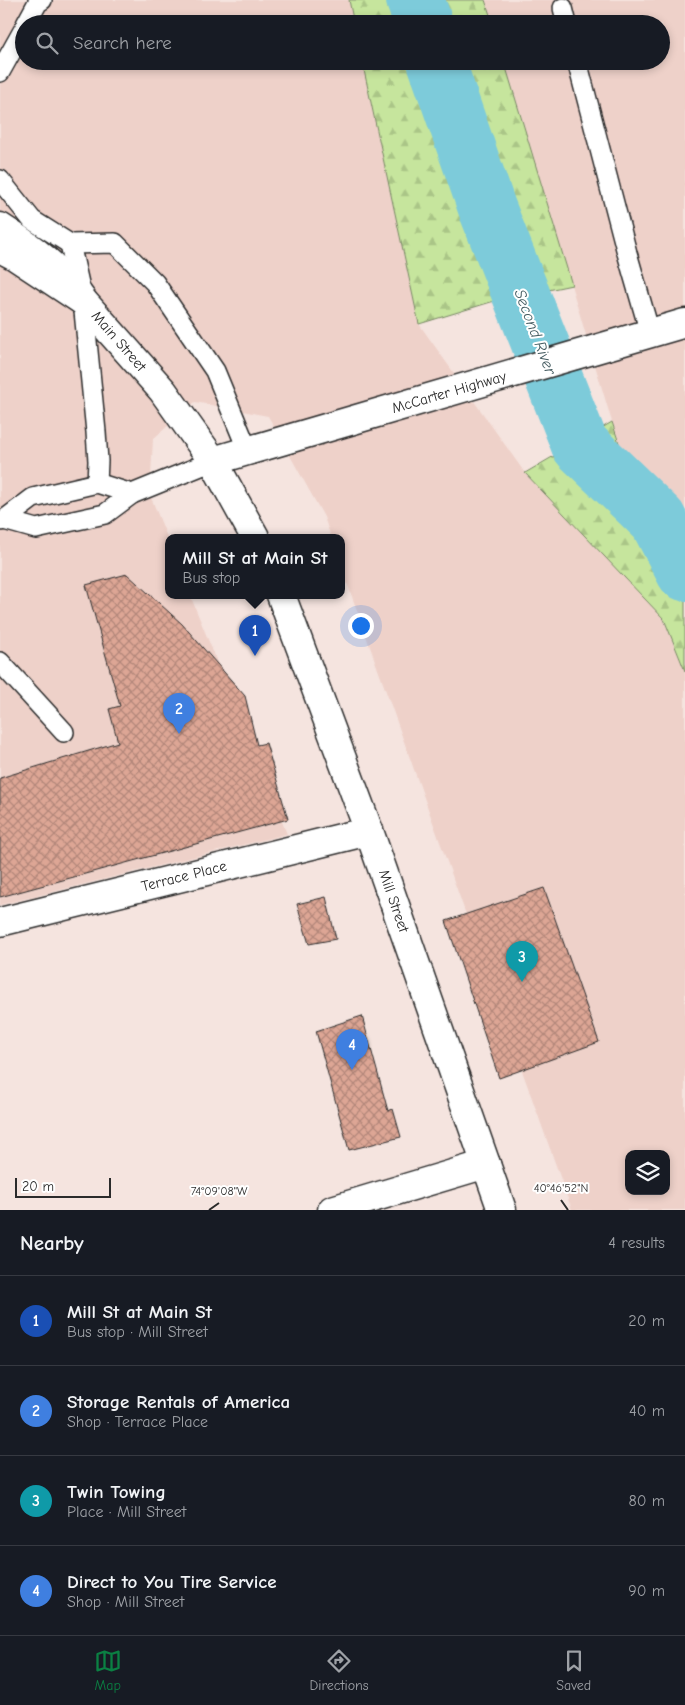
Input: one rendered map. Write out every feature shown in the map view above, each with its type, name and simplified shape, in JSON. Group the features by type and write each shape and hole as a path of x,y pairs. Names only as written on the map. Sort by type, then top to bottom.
{"main road":[{"path":"0,227 22,241 71,282 83,300"},
{"name":"Main Street","path":"0,248 83,300 163,391 213,461"},
{"name":"McCarter Highway","path":"213,461 685,322"},
{"path":"213,461 240,507 253,534"},
{"name":"Mill Street","path":"282,599 369,831 502,1210"},
{"name":"Terrace Place","path":"0,922 369,831"},
{"path":"332,1210 486,1164"}],"lane":[{"path":"31,15 38,2 42,0"},
{"path":"0,72 15,45"},
{"path":"579,70 626,253 650,333"},
{"path":"0,180 32,220 70,244 115,244 155,282 215,371 248,451"},
{"path":"70,244 83,300 96,432 97,483"},
{"path":"2,521 36,529 105,514 132,494 213,461"},
{"path":"2,521 33,498 97,483 132,494"},
{"path":"0,662 64,732"}],"shaded area":[{"path":"0,0 349,0 352,15 15,15 15,70 364,70 419,324 525,473 664,619 685,671 685,1210 572,1210 345,577 345,534 330,534 324,517 268,416 195,402 153,439 150,495 166,534 165,599 192,599 287,834 0,905"},
{"path":"485,0 685,0 685,540 629,473 507,70 670,70 670,15 490,15"}],"green space":[{"path":"349,0 485,0 490,15 352,15"},
{"path":"364,70 507,70 572,285 491,302 419,324"},
{"path":"612,422 629,473 685,540 685,671 664,619 525,473"}],"building":[{"path":"127,574 182,624 245,696 257,745 266,743 288,819 0,897 0,778 118,742 109,709 120,706 86,585"},
{"path":"544,888 599,1042 499,1078 446,921"},
{"path":"326,897 336,939 309,944 297,904"},
{"path":"362,1016 388,1111 393,1109 401,1137 349,1150 316,1031"}],"waterway":[{"name":"Second River","path":"415,0 421,15"},
{"name":"Second River","path":"439,70 487,208 580,445 658,520 685,572"}],"place":[{"name":"Mill St at Main St","path":"255,656"},
{"name":"Storage Rentals of America","path":"179,734"},
{"name":"Twin Towing","path":"522,982"},
{"name":"Direct to You Tire Service","path":"352,1070"}]}
